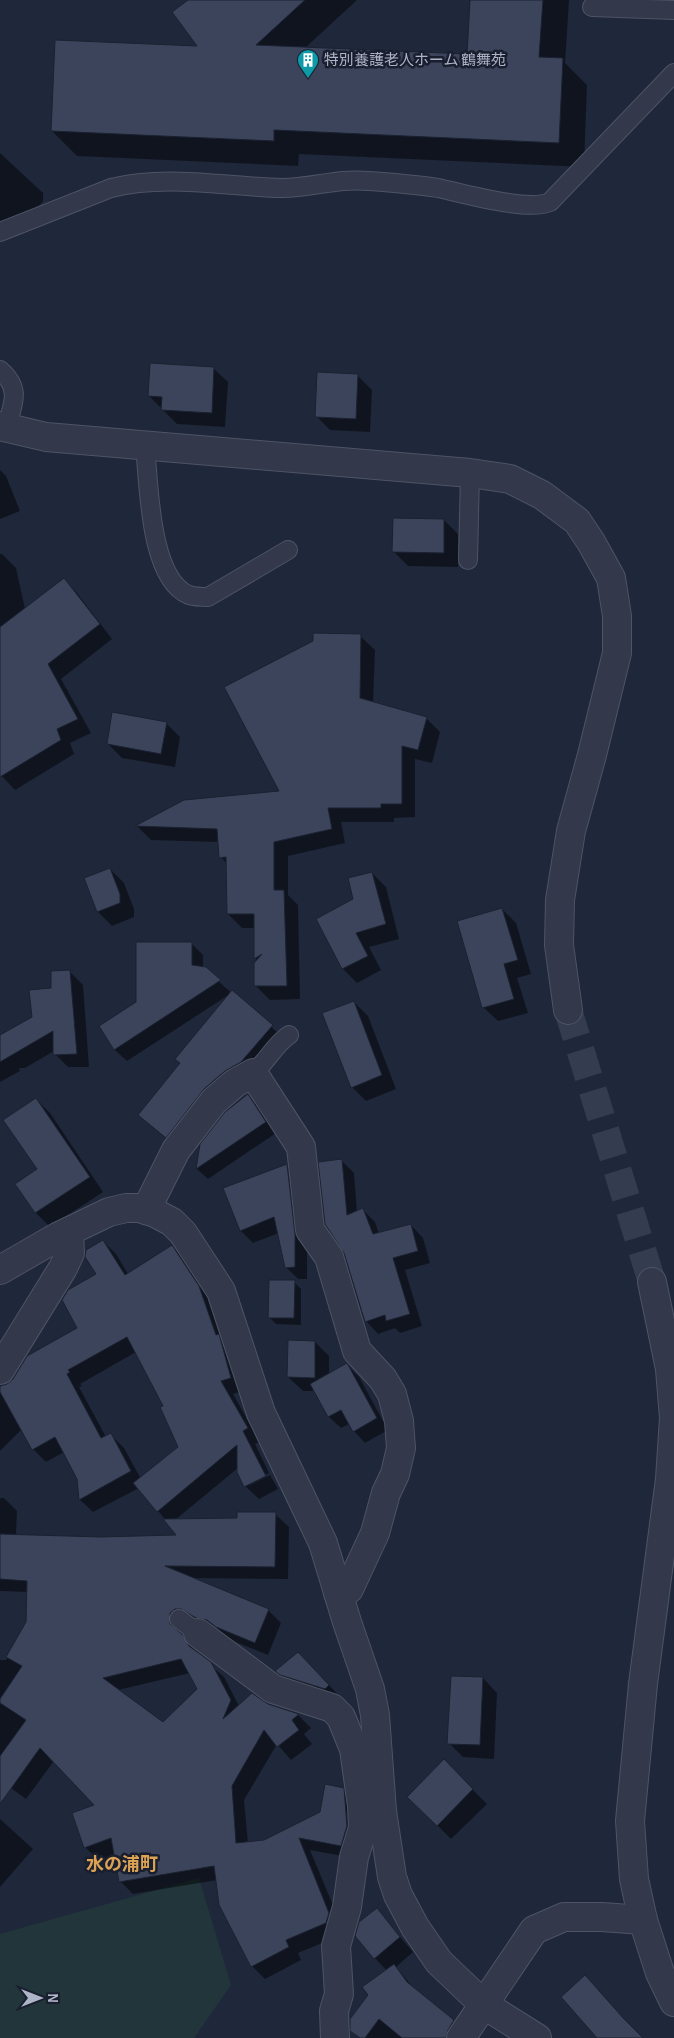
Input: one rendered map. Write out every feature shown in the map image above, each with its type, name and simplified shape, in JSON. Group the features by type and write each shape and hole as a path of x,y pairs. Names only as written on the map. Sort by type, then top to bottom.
{"street":[{"path":"3,427 46,437 470,473 510,479 542,495 577,521 611,578 617,616 617,653 571,831 560,900 559,945 568,1010"},
{"path":"146,1210 176,1150 214,1101 235,1083 253,1073 302,1148 310,1230 330,1258 358,1351 383,1379 392,1394 399,1422 401,1448 395,1474 386,1493 375,1533 349,1589 338,1593"},
{"path":"0,1270 109,1212 126,1208 146,1210 172,1222 182,1233 221,1291 261,1413 323,1543 370,1689 375,1715 382,1811 392,1877 398,1895 415,1927 439,1962 483,2004 537,2038"},
{"path":"0,1370 63,1268 70,1253 69,1232"},
{"path":"652,1282 670,1369 674,1418 670,1479 643,1684 630,1821 634,1878 643,1920 660,1973 674,2002"},
{"path":"189,1626 273,1689 332,1708 341,1717 354,1749 363,1828 354,1857 347,1907 336,1946 339,1994 334,2010 334,2038"},
{"path":"460,2038 534,1930 564,1917 643,1920"}],"lane":[{"path":"592,7 674,10"},
{"path":"0,232 111,188 139,183 165,182 283,188 361,180 438,188 474,197 527,204 545,204 550,202 584,168 674,73"},
{"path":"0,370 11,379 14,388 14,400 3,427"},
{"path":"145,446 154,531 158,550 167,574 182,591 195,596 208,596 288,550"},
{"path":"468,560 470,473"},
{"path":"253,1073 264,1064 282,1040 289,1035"}],"shaded area":[{"path":"199,1878 231,1985 194,2038 0,2038 0,1934"}],"building":[{"name":"特別養護老人ホーム 鶴舞苑","path":"188,0 305,0 256,45 467,54 470,0 543,0 539,57 563,58 559,143 274,130 274,141 51,131 55,40 197,46 172,12"},
{"path":"150,363 214,367 212,413 161,410 162,397 148,396"},
{"path":"317,372 358,374 356,419 315,417"},
{"path":"393,518 444,519 444,553 392,552"},
{"path":"64,578 100,624 48,664 78,719 57,729 61,740 0,777 0,627"},
{"path":"313,633 361,634 360,698 427,717 418,750 402,746 402,804 381,804 381,808 328,808 332,829 274,842 274,890 284,890 287,986 254,986 254,963 262,954 254,959 254,914 227,914 226,857 219,858 217,829 135,826 184,800 279,791 224,687 313,641"},
{"path":"112,712 167,722 161,754 107,744"},
{"path":"110,868 120,894 120,903 97,912 84,878"},
{"path":"372,872 386,924 356,933 368,956 342,969 316,919 353,899 348,878"},
{"path":"502,908 518,960 504,964 514,999 482,1008 457,921"},
{"path":"136,942 192,942 192,965 206,967 221,980 114,1050 99,1026 136,1002"},
{"path":"70,970 77,1054 53,1055 53,1031 0,1062 0,1035 32,1017 29,990 51,988 51,971"},
{"path":"232,990 273,1025 241,1062 225,1071 204,1089 166,1138 138,1115 180,1063 175,1059"},
{"path":"354,1001 382,1075 351,1088 322,1013"},
{"path":"248,1094 266,1122 196,1169 200,1144 225,1112"},
{"path":"36,1098 90,1177 35,1213 15,1184 37,1169 3,1120"},
{"path":"342,1159 347,1215 363,1208 373,1234 411,1224 418,1251 393,1258 410,1314 386,1321 385,1315 365,1322 344,1253 325,1224 318,1162"},
{"path":"287,1164 295,1234 295,1267 285,1268 274,1217 240,1231 223,1188"},
{"path":"103,1240 125,1275 172,1245 199,1286 216,1335 219,1334 231,1378 221,1381 248,1428 243,1431 266,1476 244,1487 237,1472 237,1445 157,1512 133,1483 178,1447 160,1407 163,1406 127,1337 68,1370 70,1372 67,1374 101,1438 111,1433 131,1471 79,1500 77,1479 55,1437 32,1450 0,1392 0,1386 7,1384 13,1379 27,1356 77,1328 62,1300 68,1290 96,1274 85,1257 86,1250"},
{"path":"269,1280 295,1280 294,1318 268,1318"},
{"path":"288,1340 315,1341 315,1378 287,1377"},
{"path":"347,1363 377,1418 353,1432 341,1410 328,1417 310,1384"},
{"path":"237,1512 276,1512 275,1567 165,1566 269,1609 255,1643 216,1627 207,1620 196,1618 181,1609 175,1609 170,1613 170,1624 183,1635 189,1646 211,1662 231,1700 223,1719 252,1693 268,1704 299,1714 292,1720 299,1730 277,1747 264,1730 232,1786 236,1843 264,1840 320,1812 325,1784 344,1788 347,1826 341,1846 299,1838 329,1913 326,1923 286,1940 289,1947 251,1967 219,1905 214,1866 119,1882 111,1838 84,1848 72,1813 94,1805 40,1748 0,1804 0,1756 26,1720 0,1703 0,1699 22,1666 6,1657 26,1622 27,1581 0,1579 0,1534 100,1537 176,1535 163,1519 237,1518","holes":["181,1659 197,1689 163,1722 103,1678"]},
{"path":"298,1652 329,1685 325,1689 280,1675 275,1671"},
{"path":"451,1676 483,1677 480,1745 447,1744"},
{"path":"444,1759 473,1789 437,1826 407,1797"},
{"path":"377,1908 400,1937 374,1959 355,1936 359,1922"},
{"path":"394,1964 407,1982 454,2020 446,2038 402,2038 379,2019 365,2038 360,2038 350,2031 350,2019 368,1995 362,1987"},
{"path":"585,1975 643,2038 597,2038 561,1997"}],"tunnel":[{"path":"568,1010 652,1282"}],"place":[{"name":"特別養護老人ホーム 鶴舞苑","path":"308,79"}],"district":[{"name":"水の浦町","path":"122,1865"}]}
